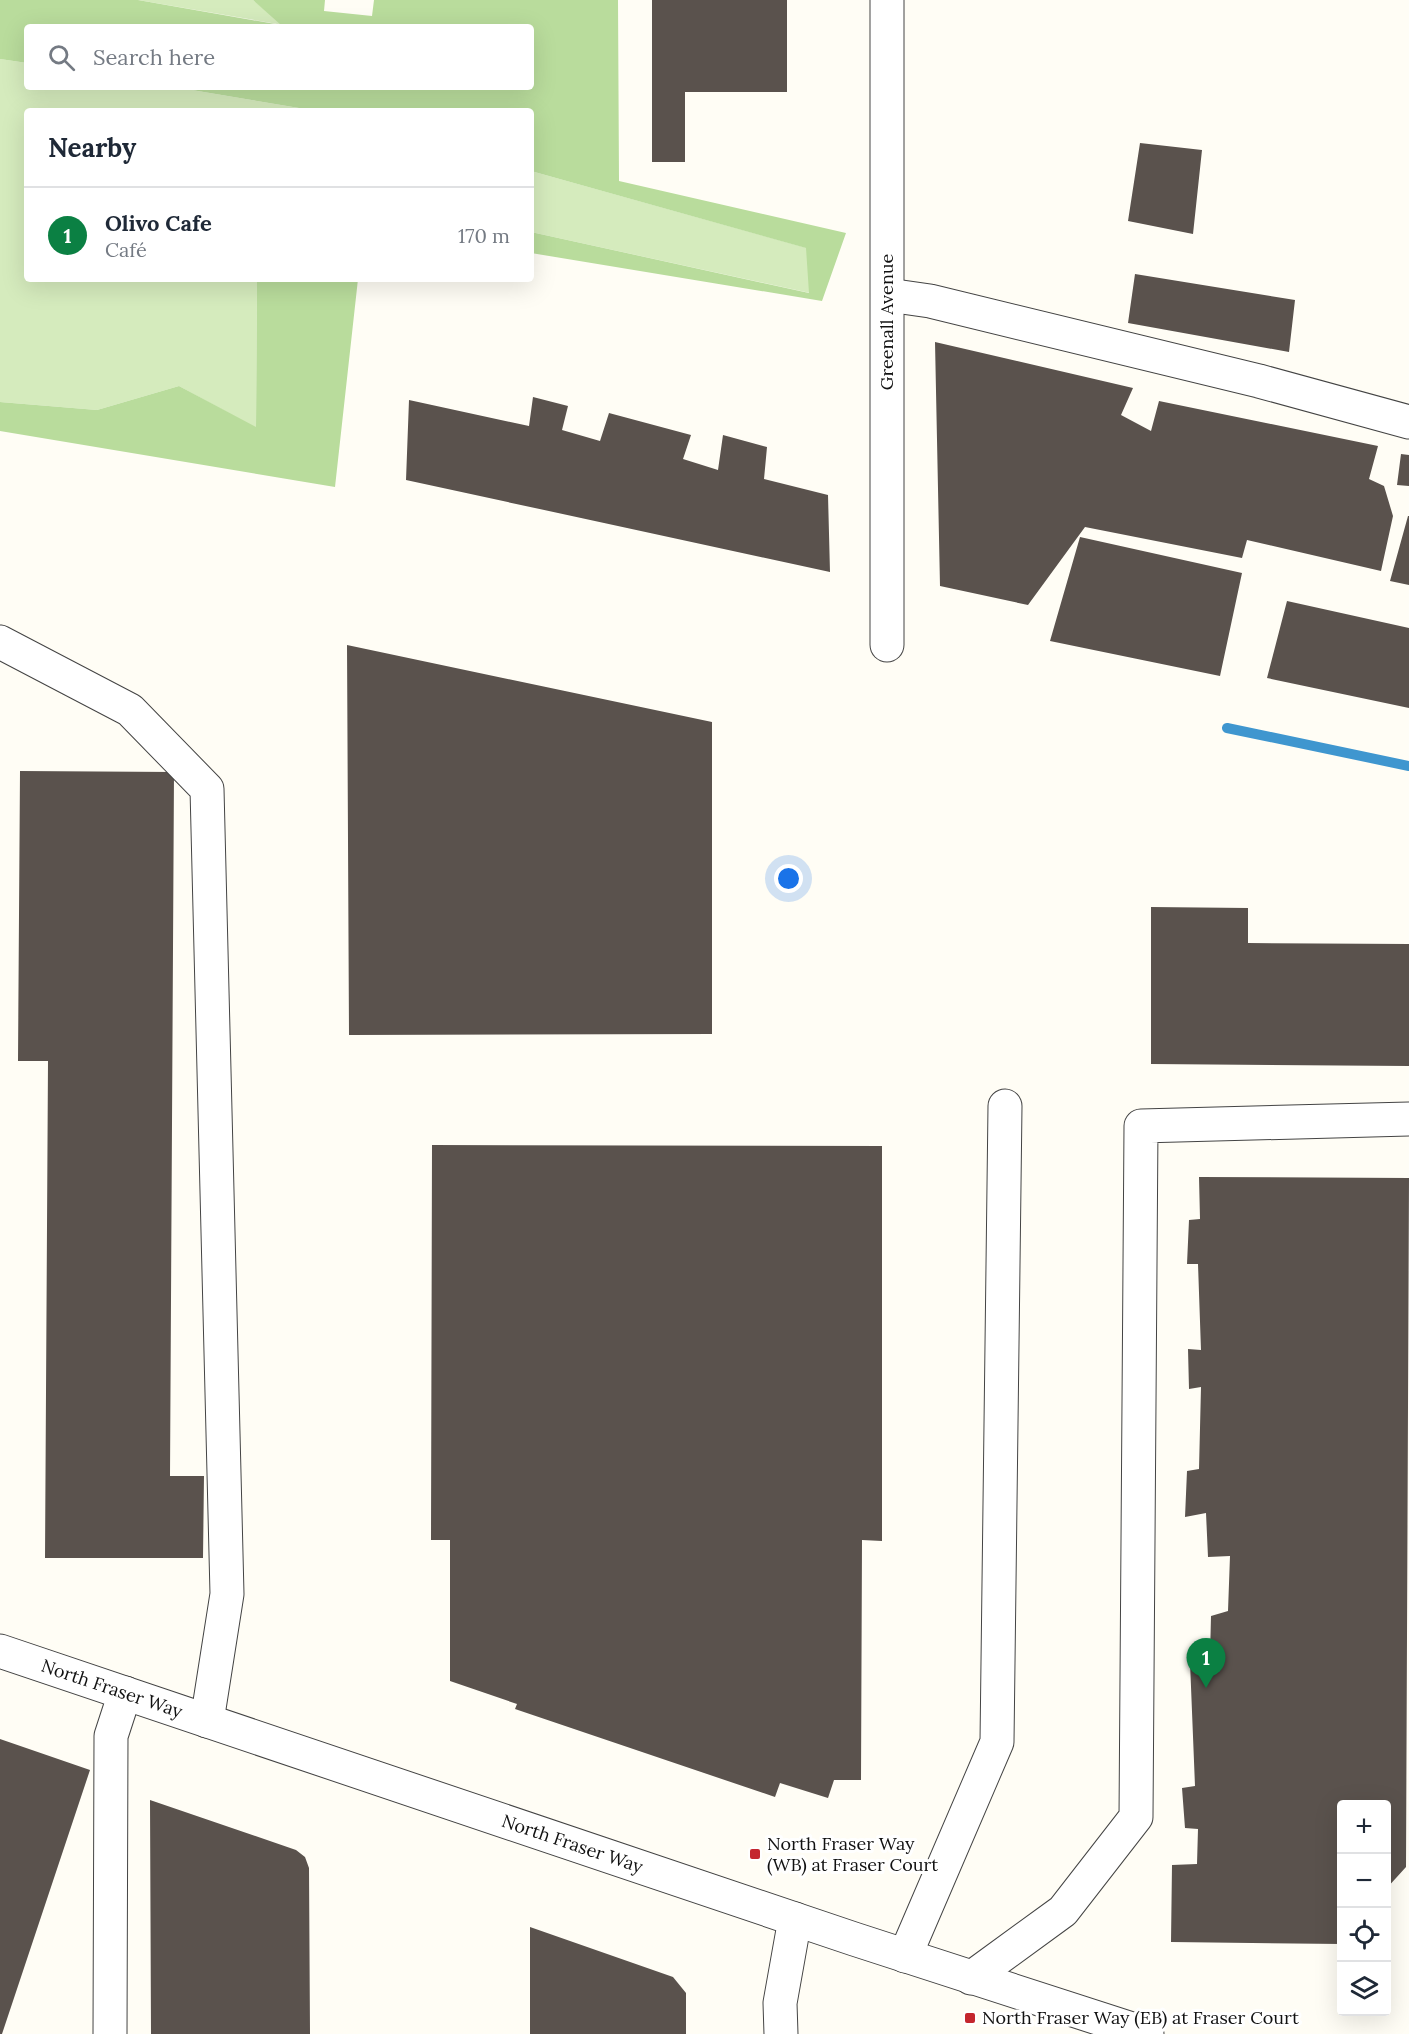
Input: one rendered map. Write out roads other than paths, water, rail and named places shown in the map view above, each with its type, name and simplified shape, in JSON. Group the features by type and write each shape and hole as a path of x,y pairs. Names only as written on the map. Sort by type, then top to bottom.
{"street":[{"name":"Greenall Avenue","path":"887,0 887,645"},
{"path":"888,295 930,301 1259,381 1409,422"},
{"path":"0,642 130,710 207,789 227,1594 207,1721"},
{"path":"904,1956 997,1742 1005,1106"},
{"path":"971,1978 1063,1911 1136,1817 1141,1126 1409,1119"},
{"name":"North Fraser Way","path":"0,1651 904,1956 1147,2034"},
{"path":"110,2034 111,1736 125,1692"},
{"path":"781,2034 780,2003 795,1919"}],"waterway":[{"path":"1227,728 1409,766"}],"place":[{"name":"Olivo Cafe","path":"1206,1688"},
{"name":"North Fraser Way (WB) at Fraser Court","path":"755,1854"},
{"name":"North Fraser Way (EB) at Fraser Court","path":"970,2018"}]}
